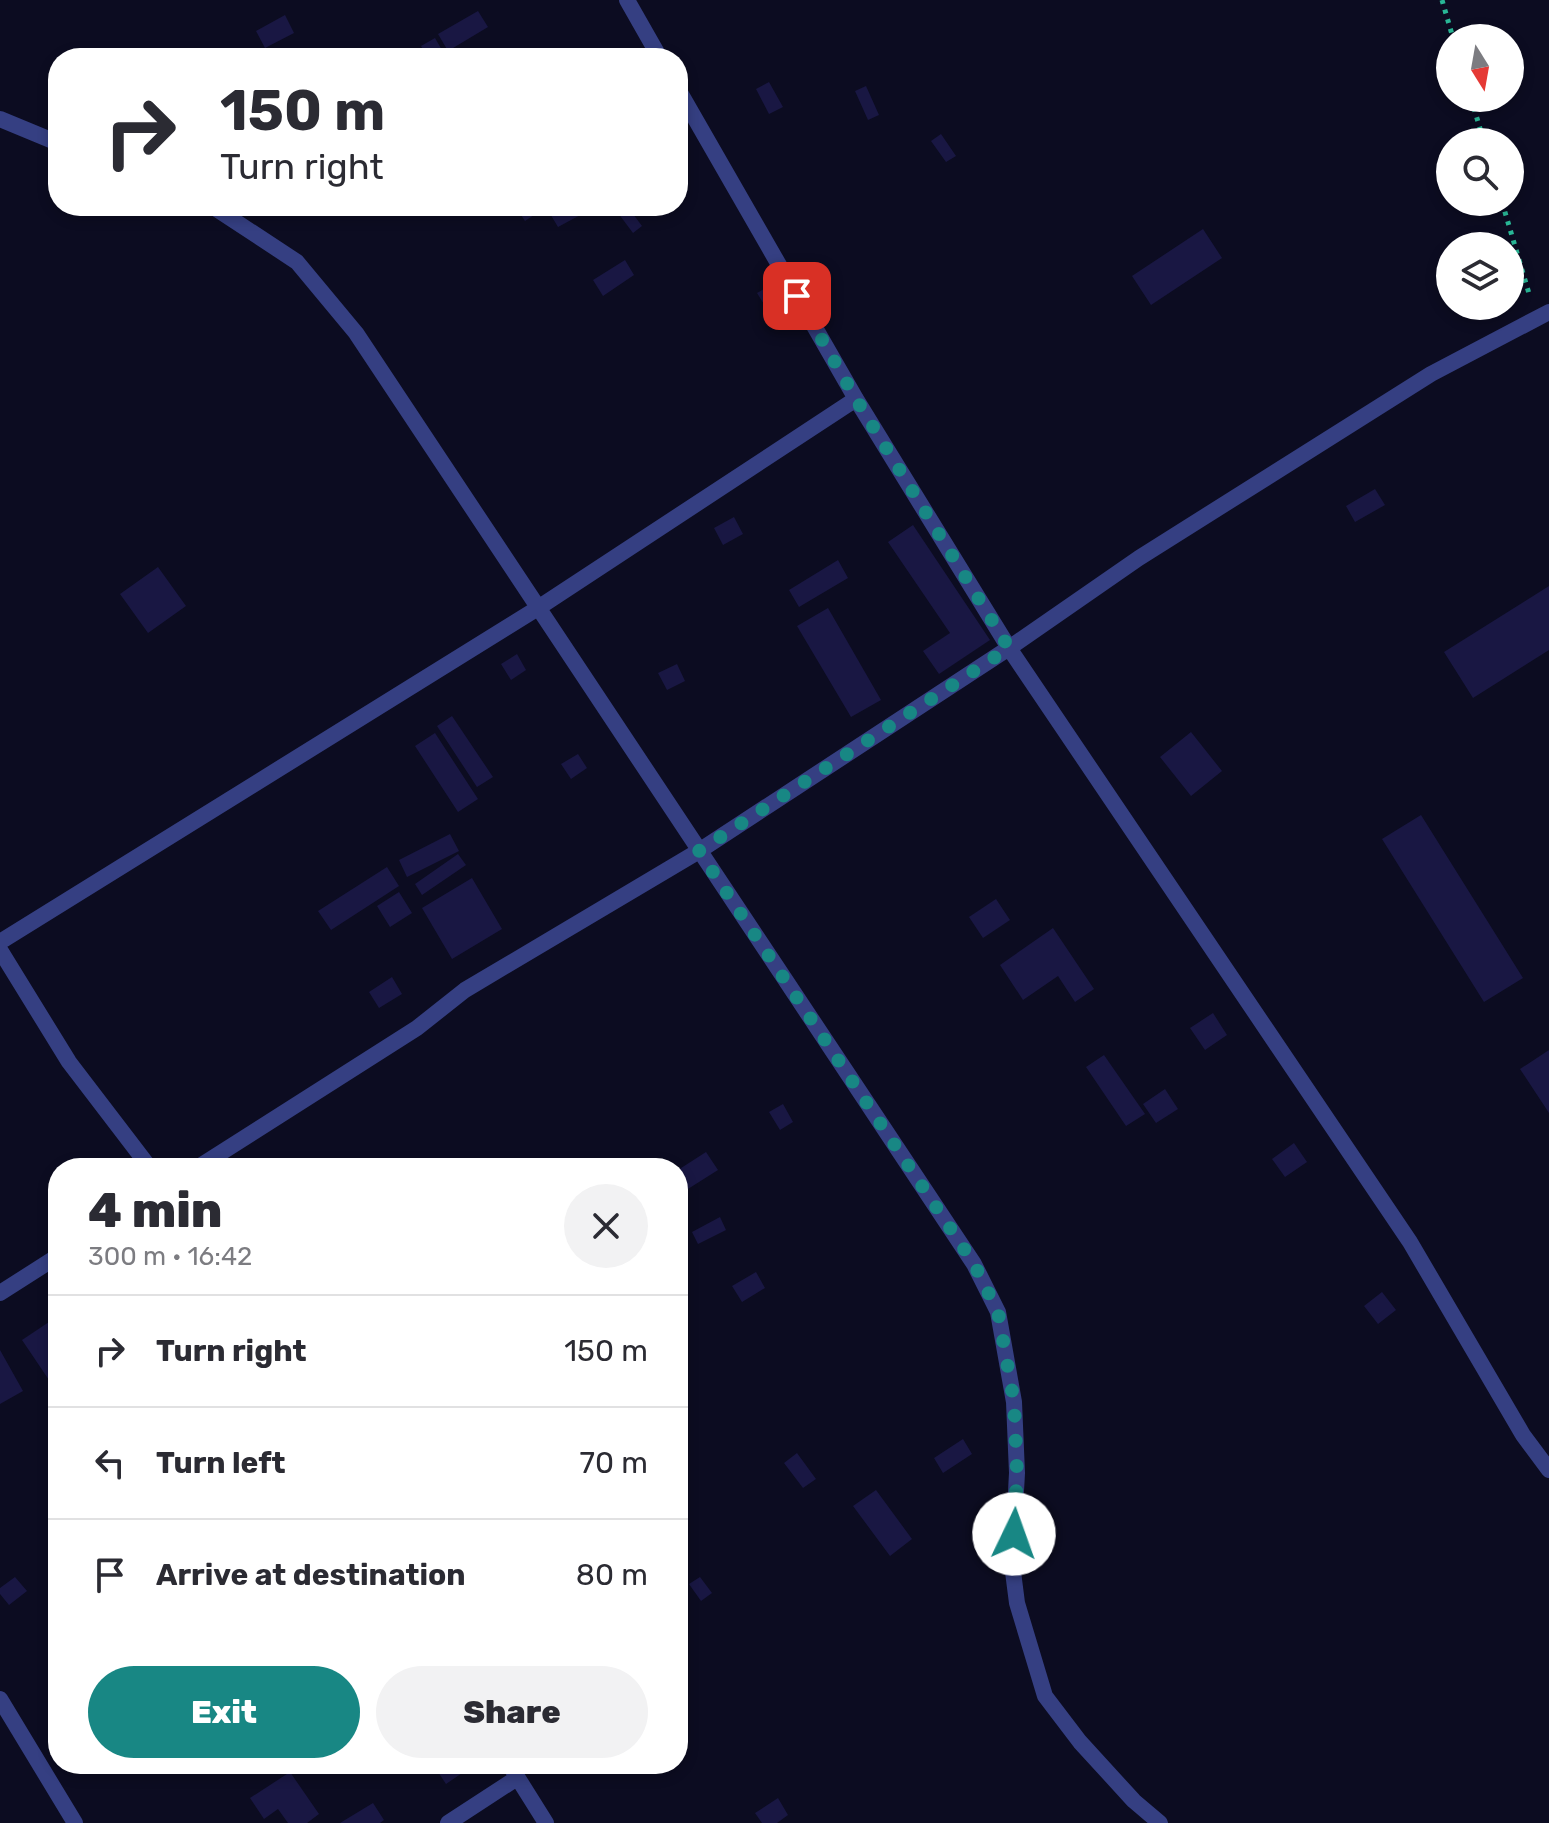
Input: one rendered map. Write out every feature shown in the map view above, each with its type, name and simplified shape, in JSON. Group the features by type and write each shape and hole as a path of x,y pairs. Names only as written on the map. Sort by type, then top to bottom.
{"street":[{"path":"627,0 654,48"},
{"path":"688,106 856,399 1009,648 1410,1242 1523,1435 1549,1470"},
{"path":"0,119 48,139"},
{"path":"227,216 297,262 356,333 974,1264 998,1312 1014,1402 1017,1473 1012,1564 1025,1636 1045,1696 1080,1742 1134,1801 1160,1823"},
{"path":"213,1158 417,1028 465,990 699,851 1009,648 1139,558 1431,374 1543,316"},
{"path":"0,942 538,608 856,399"},
{"path":"0,950 69,1062 142,1158"},
{"path":"0,1293 48,1262"},
{"path":"0,1699 75,1823"},
{"path":"448,1823 509,1774"},
{"path":"515,1774 546,1823"}],"path":[{"path":"1442,0 1449,24"},
{"path":"1507,216 1543,316"}],"building":[{"path":"478,11 488,27 453,48 446,48 438,34"},
{"path":"285,15 294,33 265,48 256,31"},
{"path":"435,38 441,48 422,48"},
{"path":"769,82 783,107 769,114 756,89"},
{"path":"866,86 879,115 868,120 855,91"},
{"path":"941,134 956,156 946,162 931,141"},
{"path":"551,216 578,216 558,227"},
{"path":"620,216 634,216 642,226 633,233"},
{"path":"1203,229 1222,258 1151,305 1132,276"},
{"path":"625,260 634,275 603,296 593,280"},
{"path":"769,286 779,301 767,309 757,293"},
{"path":"1375,489 1385,505 1355,522 1346,506"},
{"path":"734,517 743,534 723,545 714,528"},
{"path":"913,525 990,640 939,674 923,651 950,633 888,542"},
{"path":"838,560 848,578 799,607 789,590"},
{"path":"158,567 186,606 148,633 120,594"},
{"path":"1549,586 1549,650 1473,698 1444,652"},
{"path":"828,608 881,700 851,717 797,626"},
{"path":"517,654 526,670 511,680 501,664"},
{"path":"677,664 685,681 667,690 658,673"},
{"path":"452,716 493,777 477,787 437,726"},
{"path":"1191,732 1222,771 1191,796 1160,757"},
{"path":"435,733 478,799 458,812 415,746"},
{"path":"578,754 587,768 571,779 561,764"},
{"path":"1421,815 1523,978 1484,1002 1382,839"},
{"path":"450,834 459,851 407,877 399,860"},
{"path":"458,854 466,865 422,895 415,884"},
{"path":"387,867 399,886 331,930 318,911"},
{"path":"472,878 502,929 452,959 422,908"},
{"path":"399,892 412,913 390,927 377,906"},
{"path":"996,899 1010,920 983,938 969,917"},
{"path":"1053,928 1094,989 1075,1002 1058,976 1023,1000 1000,965"},
{"path":"392,977 402,994 379,1008 369,992"},
{"path":"1213,1013 1227,1035 1205,1050 1190,1028"},
{"path":"1549,1050 1549,1113 1520,1069"},
{"path":"1104,1055 1145,1114 1126,1126 1086,1067"},
{"path":"1165,1089 1178,1109 1156,1123 1143,1104"},
{"path":"783,1104 793,1122 780,1130 769,1112"},
{"path":"1294,1143 1307,1162 1285,1177 1272,1159"},
{"path":"706,1152 718,1170 688,1189 688,1164"},
{"path":"720,1217 726,1230 698,1244 692,1232"},
{"path":"756,1272 765,1288 742,1302 732,1286"},
{"path":"1382,1292 1396,1310 1378,1324 1364,1306"},
{"path":"48,1323 48,1379 22,1340"},
{"path":"0,1350 23,1391 0,1404"},
{"path":"963,1439 972,1454 943,1473 934,1458"},
{"path":"797,1453 816,1479 803,1488 784,1463"},
{"path":"876,1490 912,1539 890,1556 853,1506"},
{"path":"15,1577 27,1591 9,1605 0,1594 0,1588"},
{"path":"700,1577 712,1593 701,1601 689,1584"},
{"path":"291,1774 319,1814 307,1823 288,1823 278,1809 264,1819 250,1798"},
{"path":"439,1774 461,1774 446,1784"},
{"path":"778,1798 788,1815 777,1823 762,1823 755,1813"},
{"path":"373,1803 384,1820 380,1823 340,1823"}],"route":[{"path":"797,296 856,399 1009,648 699,851 974,1264 998,1312 1014,1402 1017,1473 1014,1534"}]}
